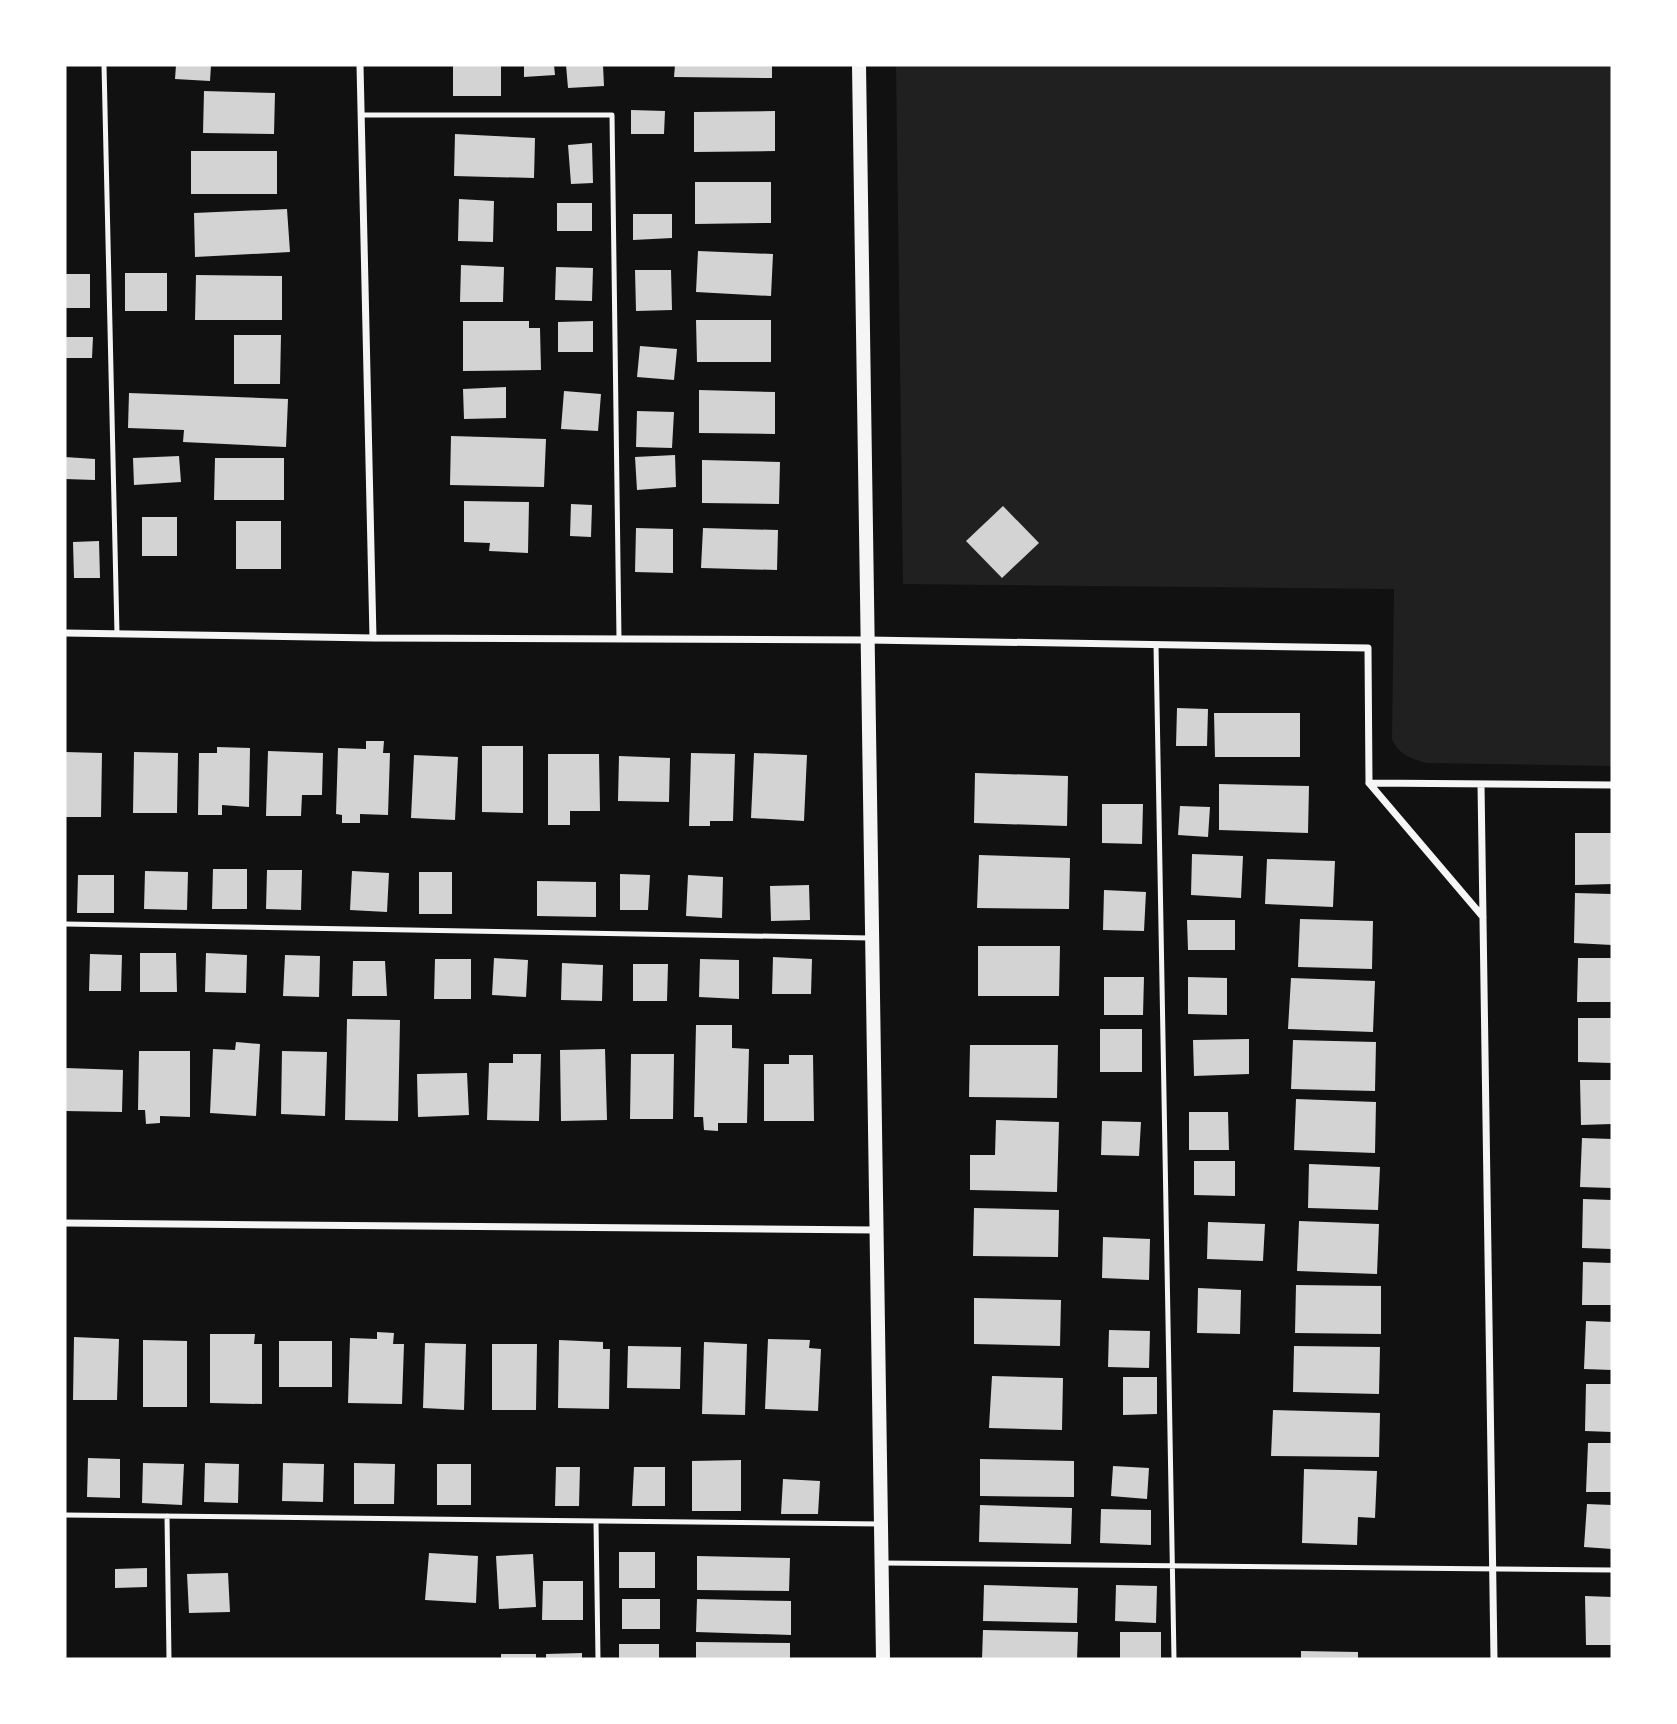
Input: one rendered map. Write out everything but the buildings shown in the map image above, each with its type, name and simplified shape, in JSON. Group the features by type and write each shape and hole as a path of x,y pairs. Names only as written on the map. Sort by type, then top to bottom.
{"main road":[{"path":"859,65 883,1659"}],"street":[{"path":"360,65 373,638"},
{"path":"65,633 373,638 868,640 1368,648 1369,783 1483,917"},
{"path":"1369,783 1612,785"},
{"path":"1482,783 1494,1659"},
{"path":"65,1223 876,1230"}],"lane":[{"path":"104,65 117,634"},
{"path":"361,115 612,115 619,639"},
{"path":"1156,645 1174,1659"},
{"path":"65,923 872,938"},
{"path":"65,1515 881,1524"},
{"path":"167,1516 169,1659"},
{"path":"596,1521 598,1659"},
{"path":"882,1563 1612,1570"}],"shaded area":[{"path":"896,65 1612,65 1612,766 1427,763 1401,752 1392,739 1394,589 903,584"}]}
